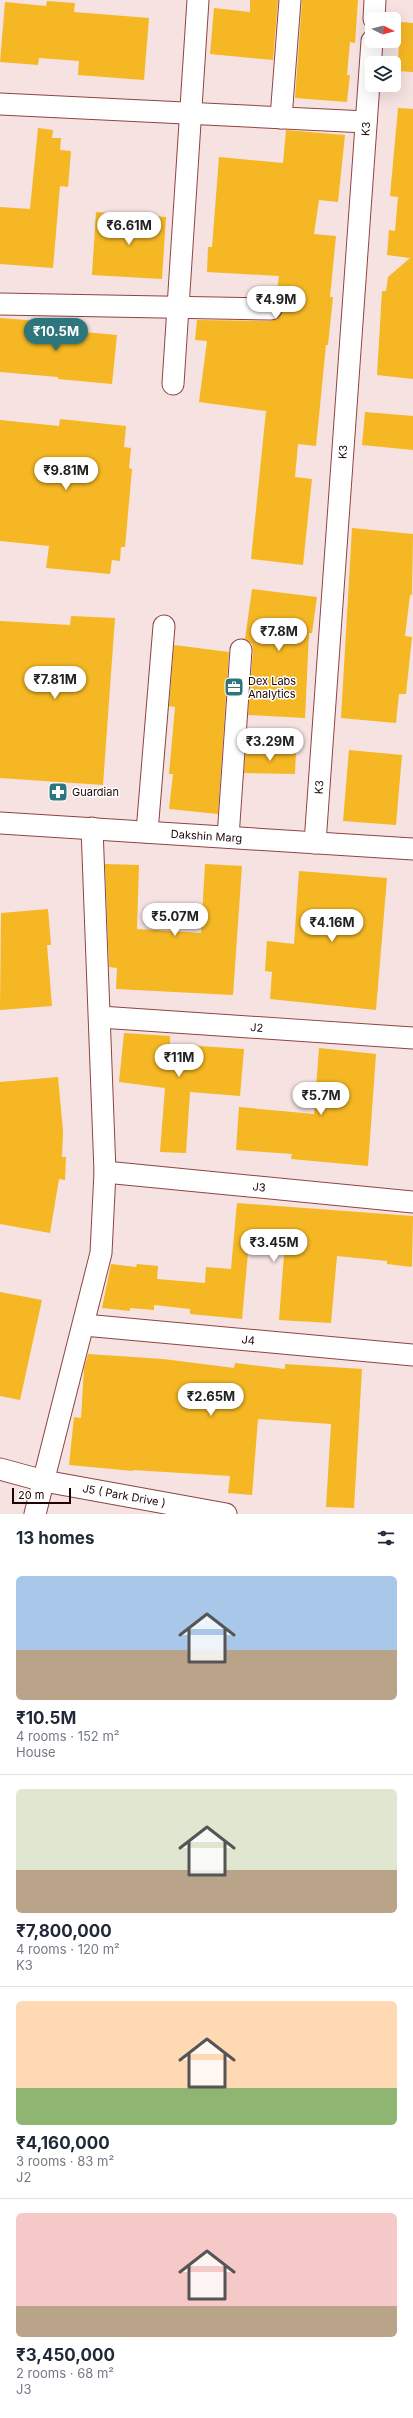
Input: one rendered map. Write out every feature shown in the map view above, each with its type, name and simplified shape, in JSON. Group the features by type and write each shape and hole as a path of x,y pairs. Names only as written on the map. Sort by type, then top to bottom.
{"street":[{"path":"173,384 198,0"},
{"path":"281,118 290,0"},
{"path":"374,12 375,0"},
{"name":"K3","path":"314,843 371,51"},
{"path":"0,104 366,122"},
{"path":"0,304 271,309"},
{"path":"147,832 164,626"},
{"path":"228,837 242,650"},
{"name":"Dakshin Marg","path":"0,823 413,849"},
{"path":"35,1514 84,1325 100,1253 105,1172 92,828"},
{"name":"J2","path":"100,1017 413,1038"},
{"name":"J3","path":"105,1172 413,1202"},
{"name":"J4","path":"84,1325 413,1355"},
{"name":"J5 ( Park Drive )","path":"0,1469 44,1481 226,1514"}],"building":[{"path":"250,0 278,0 273,60 210,54 214,8 250,12"},
{"path":"302,0 358,0 355,43 350,42 347,75 350,75 347,102 295,98"},
{"path":"47,1 75,3 74,12 149,18 144,80 78,75 79,61 39,58 38,65 0,62 5,2 46,6"},
{"path":"401,22 413,23 413,72 401,71 401,56 398,56 399,48 401,48"},
{"path":"398,108 413,109 413,379 377,375 382,291 386,291 388,277 410,258 387,255 389,230 395,231 398,197 390,196"},
{"path":"38,128 53,130 52,138 61,138 60,150 71,151 68,187 60,186 53,268 0,264 0,207 30,209"},
{"path":"286,130 345,135 338,202 319,200 314,234 336,236 330,297 333,297 328,345 326,345 316,446 298,444 295,477 312,479 303,565 251,559 266,411 199,402 207,341 195,340 197,320 271,321 281,315 282,304 276,298 279,276 207,272 208,247 212,247 219,157 283,163"},
{"path":"96,212 166,217 162,279 92,275"},
{"path":"0,318 52,322 51,329 117,335 112,384 58,379 58,377 0,372"},
{"path":"365,412 413,416 413,450 362,445"},
{"path":"60,419 126,426 124,447 131,448 129,468 132,469 125,547 121,547 120,561 112,560 110,574 46,568 49,546 0,541 0,420 59,426"},
{"path":"352,528 413,534 412,595 410,595 405,636 412,637 406,694 399,694 396,723 341,718"},
{"path":"252,589 317,597 312,633 309,633 305,718 248,715 253,651 252,644 245,639"},
{"path":"71,616 115,618 103,785 0,778 0,621 70,625"},
{"path":"174,645 229,652 218,814 169,809 173,774 169,774 175,707 169,706"},
{"path":"246,749 296,751 295,774 244,773"},
{"path":"349,750 402,755 396,825 343,821"},
{"path":"105,864 139,865 137,929 201,933 205,864 242,866 233,995 116,989 117,968 109,967"},
{"path":"299,871 387,878 376,1010 270,999 272,972 265,971 267,941 294,944"},
{"path":"48,909 51,945 47,945 52,1006 0,1010 1,913"},
{"path":"124,1033 170,1036 170,1044 244,1049 240,1096 190,1092 186,1153 160,1152 165,1088 119,1082"},
{"path":"319,1048 376,1054 368,1166 291,1159 292,1154 236,1150 239,1107 314,1114"},
{"path":"58,1077 63,1131 62,1157 66,1157 65,1180 59,1179 50,1233 0,1224 0,1082"},
{"path":"237,1203 413,1216 412,1267 387,1264 387,1261 337,1256 331,1323 279,1320 284,1255 248,1253 242,1319 190,1314 190,1309 154,1305 154,1310 130,1308 130,1311 102,1308 111,1264 136,1267 137,1264 158,1266 157,1279 205,1283 206,1267 231,1269"},
{"path":"0,1292 42,1300 20,1400 0,1396"},
{"path":"88,1354 163,1359 234,1368 235,1363 285,1369 285,1364 362,1369 354,1508 326,1507 331,1424 258,1419 252,1495 228,1493 230,1476 133,1471 69,1465 74,1417 81,1418 84,1368"}],"place":[{"name":"Dex Labs Analytics","path":"234,687"},
{"name":"Guardian","path":"58,792"}]}
